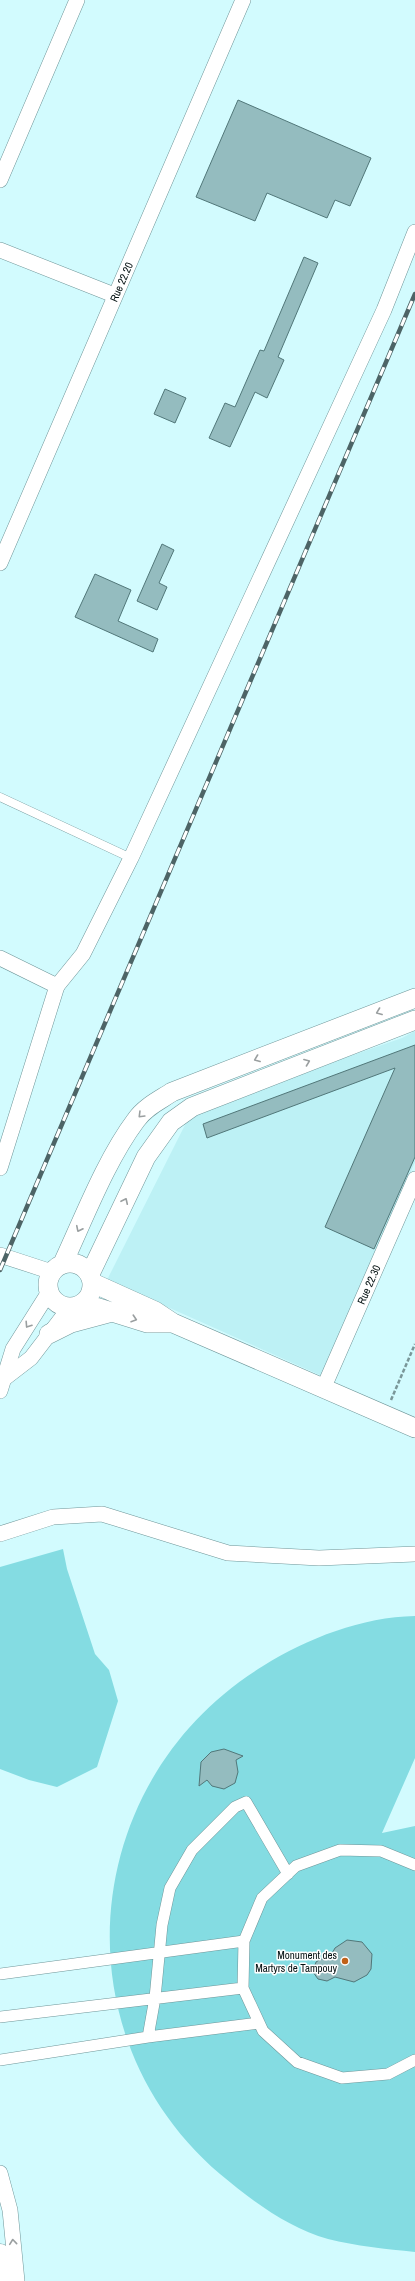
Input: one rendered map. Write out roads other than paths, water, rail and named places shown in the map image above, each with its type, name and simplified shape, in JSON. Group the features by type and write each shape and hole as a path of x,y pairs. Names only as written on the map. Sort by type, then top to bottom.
{"main road":[{"path":"0,2255 7,2281"}],"street":[{"path":"0,180 77,0"},
{"name":"Rue 22.20","path":"0,564 114,295 243,0"},
{"path":"0,1168 57,986 83,954 131,858 384,310 415,232"},
{"path":"0,250 114,295"},
{"path":"0,958 57,986"},
{"path":"173,1323 147,1323 113,1312 57,1303 49,1292 48,1285 115,1154 136,1119 149,1107 172,1092 415,998"},
{"path":"3,1385 32,1358 49,1334 77,1305 91,1294 92,1279 146,1156 171,1122 192,1107 415,1020"},
{"name":"Rue 22.30","path":"323,1389 415,1179"},
{"path":"0,1255 57,1268 69,1262 82,1265 92,1279 155,1311 173,1323 415,1428"},
{"path":"3,1385 13,1349 49,1292"},
{"path":"49,1334 71,1323 113,1312"},
{"path":"0,1534 53,1517 102,1514 228,1553 319,1558 415,1554"},
{"path":"148,2037 155,1998 162,1925 170,1888 192,1850 235,1807 246,1802 288,1874"},
{"path":"415,1865 381,1851 340,1850 296,1866 262,1898 244,1941 243,1988 263,2031 297,2062 342,2078 388,2074 415,2060"},
{"path":"0,1974 159,1951 244,1941"},
{"path":"0,2017 243,1988"},
{"path":"0,2060 148,2037 259,2023"},
{"path":"0,2173 10,2210 17,2281"}],"lane":[{"path":"0,797 131,858"}],"railway":[{"path":"0,1270 415,294"}],"place":[{"name":"Monument des Martyrs de Tampouy","path":"345,1961"}]}
